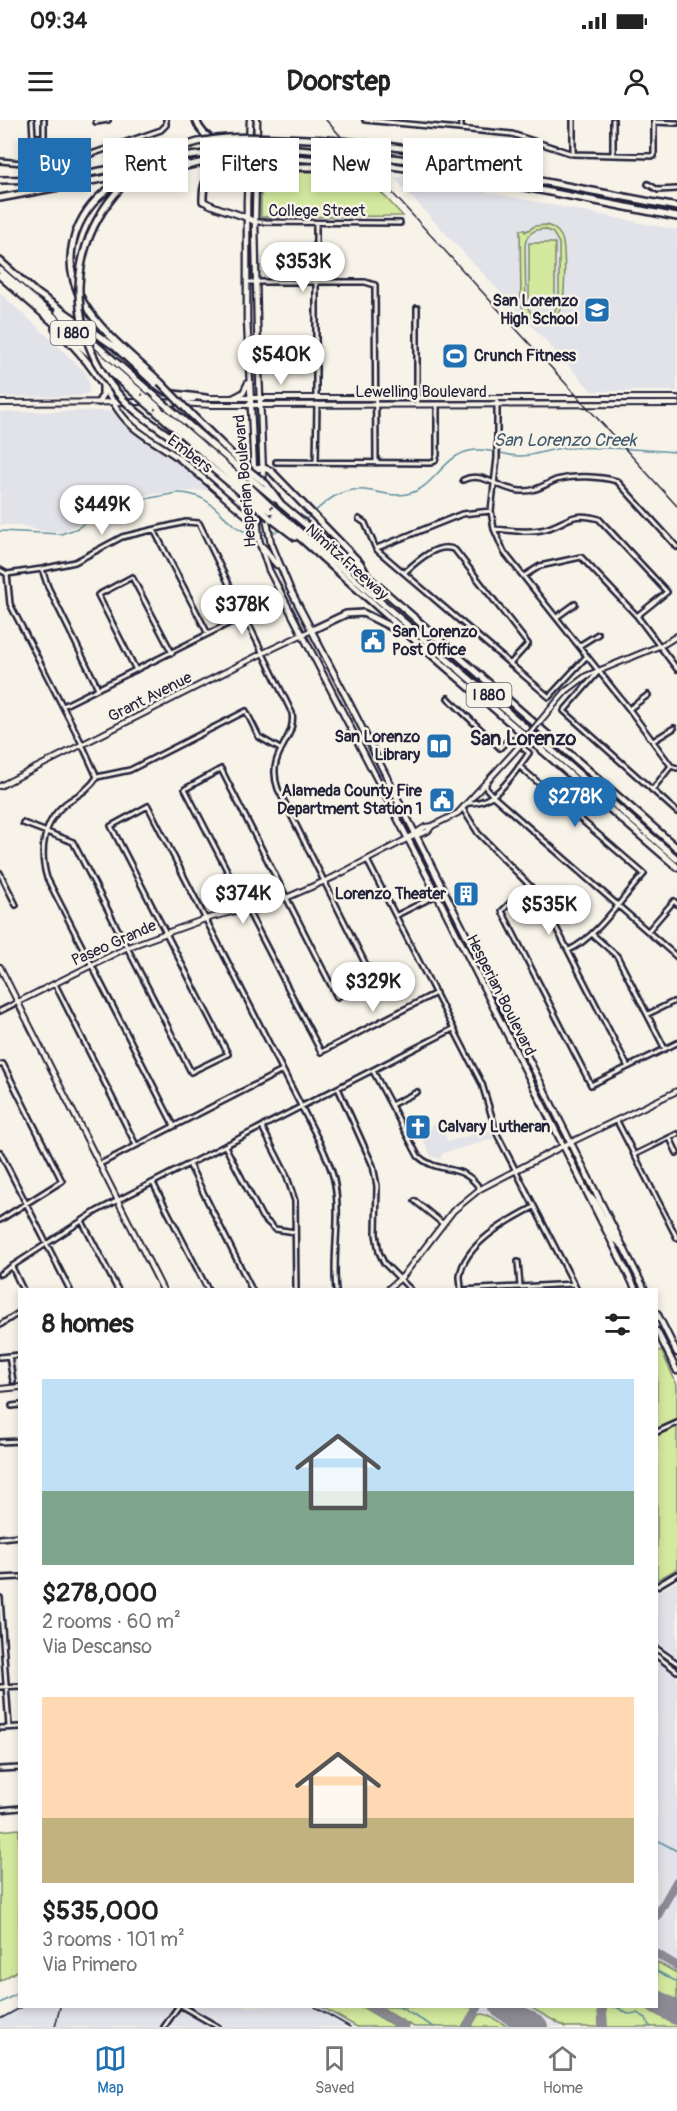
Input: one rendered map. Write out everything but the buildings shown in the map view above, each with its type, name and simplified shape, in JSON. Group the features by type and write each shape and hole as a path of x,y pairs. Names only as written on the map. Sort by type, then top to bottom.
{"highway":[{"path":"196,120 202,132 210,138"},
{"path":"297,535 283,523 270,518 250,494 146,419 118,394 100,369 87,340 80,301 82,262 92,232 112,198 140,170 166,153 188,144 211,139 243,137 363,143 432,153 522,173 552,184"},
{"path":"299,149 369,155 469,168 677,207"},
{"path":"0,180 57,179 200,154"},
{"path":"0,198 200,161"},
{"path":"200,163 133,178 111,187 88,208 80,222 74,237 71,260 72,276 83,305 98,323 246,468 266,484 280,504"},
{"path":"391,166 494,181 677,217"},
{"path":"203,201 203,186 210,174 222,169 311,167"},
{"name":"Nimitz Freeway","path":"0,261 280,504 369,578 677,848"},
{"name":"I 880","path":"0,270 142,397"},
{"name":"Nimitz Freeway","path":"0,276 155,407 283,523"},
{"path":"8,283 30,307 60,332 92,367 113,402"},
{"path":"34,291 115,347 160,387 174,394 206,398"},
{"path":"99,402 103,395 103,383"},
{"path":"253,469 264,468 271,471 360,563 369,578"},
{"name":"I 880","path":"283,523 677,859"},
{"name":"Nimitz Freeway","path":"297,535 677,867"},
{"path":"312,630 346,614 363,613 410,636"}],"main road":[{"name":"Hesperian Boulevard","path":"250,120 247,282 253,469 260,545 269,570 437,895 635,1288"},
{"name":"Hesperian Boulevard","path":"257,120 256,282 264,501 269,538 279,567 644,1288"},
{"name":"College Street","path":"203,201 255,222"},
{"path":"233,398 245,392 250,377"},
{"name":"Lewelling Boulevard","path":"168,405 206,398 250,397 677,398"},
{"name":"Embers","path":"113,402 120,415 130,426 177,457 257,523"},
{"name":"Lewelling Boulevard","path":"0,403 677,404"},
{"path":"260,545 266,548 270,558 279,567"},
{"name":"Grant Avenue","path":"0,786 263,652 312,630"},
{"name":"Paseo Grande","path":"18,1002 128,947 205,919 286,898 368,860 415,835 428,831 432,826 463,809 575,683 677,636"},
{"path":"0,967 162,1288"},
{"path":"529,1078 543,1088"},
{"path":"390,1288 400,1280 442,1223 465,1200 480,1189 570,1142 677,1091"},
{"path":"588,1195 595,1201 603,1217 609,1219"},
{"path":"601,1220 605,1221 623,1247"},
{"path":"658,1315 677,1353"},
{"path":"658,1333 677,1371"},
{"path":"0,1389 18,1387"}],"street":[{"path":"32,120 33,137 44,136 44,120"},
{"path":"96,120 96,122 108,120"},
{"path":"0,161 34,164 77,159 161,130 166,125 166,120"},
{"path":"365,120 512,134 573,154 654,156 654,121 677,123"},
{"path":"461,120 461,129"},
{"path":"573,120 573,154"},
{"path":"613,120 613,155"},
{"path":"648,184 658,190 677,189"},
{"name":"College Street","path":"255,222 400,223"},
{"path":"316,223 316,398"},
{"path":"247,282 369,282 374,284 376,290 376,463"},
{"path":"417,308 417,404"},
{"path":"497,398 497,458 491,511 494,530 504,552 629,709 671,766 677,768"},
{"path":"316,462 317,404"},
{"path":"276,462 431,463 435,461 437,455 437,405"},
{"path":"463,480 469,477 480,477 517,491 532,491 564,478 604,478 617,481 677,547"},
{"path":"376,549 462,514 491,511"},
{"path":"494,530 542,530 584,515 599,519 667,592 637,616"},
{"path":"358,519 365,523 376,549 549,697 587,656"},
{"path":"0,570 7,574 75,562 122,537 186,522 199,523 291,709 293,719 291,731 280,750 275,769 276,784 373,979 337,998 221,770 185,789 321,1052 436,993"},
{"path":"154,530 208,634"},
{"path":"404,573 422,557 449,547 455,550 528,644 509,664"},
{"path":"524,576 540,566 580,557 637,616 677,669"},
{"path":"42,569 48,587 98,688"},
{"path":"7,574 10,604 97,777"},
{"path":"136,670 98,595 132,577 172,653"},
{"path":"556,617 575,604"},
{"path":"63,706 244,616"},
{"path":"579,646 598,634"},
{"path":"599,671 564,711 677,812"},
{"path":"629,709 648,695"},
{"path":"448,698 500,748 507,741 513,740 529,753 494,797 478,804 468,803"},
{"path":"174,1126 47,878 42,851 46,830 62,806 87,790 97,777 130,770 246,711 260,737 280,750"},
{"path":"653,741 674,728"},
{"path":"519,766 644,874 592,934 580,945 569,950"},
{"path":"651,790 671,766"},
{"path":"486,784 486,788 494,797 677,957"},
{"path":"23,823 73,842 190,1072 228,1054 111,826 148,806 325,1154 335,1185 336,1288"},
{"path":"463,809 478,833 543,902 628,1067"},
{"path":"368,860 482,1084 497,1134 576,1288"},
{"path":"0,873 16,905"},
{"path":"528,885 502,911 591,1085 677,1043"},
{"path":"397,915 444,891"},
{"path":"648,931 674,901 677,904"},
{"path":"592,934 617,956 665,1049"},
{"path":"55,984 136,1145"},
{"name":"Paseo Grande","path":"0,1011 18,1002"},
{"path":"647,1014 673,1002"},
{"path":"0,1274 117,1201 453,1029"},
{"path":"0,1220 62,1181 2,1065"},
{"path":"100,1164 282,1071"},
{"path":"374,1071 417,1154 425,1163 460,1171 480,1189"},
{"path":"338,1088 373,1166 377,1186 376,1234 379,1252 384,1263 409,1288"},
{"path":"391,1105 417,1092"},
{"path":"617,1121 677,1238"},
{"path":"262,1127 292,1189 296,1212 296,1288"},
{"path":"634,1155 677,1134"},
{"path":"670,1138 677,1152"},
{"path":"225,1146 262,1217 275,1229 295,1232"},
{"path":"0,1152 69,1288"},
{"path":"189,1164 251,1288"},
{"path":"153,1183 207,1288"},
{"path":"415,1201 442,1223"},
{"path":"461,1288 460,1275 475,1248 503,1223 534,1207"},
{"path":"82,1221 116,1288"},
{"path":"518,1262 520,1286"},
{"path":"12,1267 22,1288"},
{"path":"490,1288 574,1284"},
{"path":"0,1325 18,1313"},
{"path":"0,1357 18,1355"},
{"path":"9,1356 13,1381"},
{"path":"12,1406 18,1405"},
{"path":"658,1432 677,1423"},
{"path":"0,1442 18,1441"},
{"path":"0,1538 18,1536"},
{"path":"658,1585 677,1574"},
{"path":"0,1578 18,1577"},
{"path":"0,1598 9,1727"},
{"path":"658,1650 677,1663"},
{"path":"658,1657 677,1671"},
{"path":"0,1687 18,1686"},
{"path":"0,1728 18,1727"},
{"path":"0,1769 18,1768"},
{"path":"0,1810 18,1809"},
{"path":"164,2027 177,2008"},
{"path":"185,2008 218,2027"}],"shaded area":[{"name":"San Lorenzo High School","path":"403,176 403,188 394,178"},
{"name":"San Lorenzo High School","path":"407,192 486,192 677,230 677,391 592,391"},
{"path":"0,293 86,373 89,393 80,396 0,397"},
{"path":"111,411 132,432 182,466 208,490 109,497 83,521 63,532 41,531 20,525 0,525 0,412"},
{"path":"438,1122 448,1142 490,1129 493,1139 443,1153 440,1159 431,1156 420,1134 431,1129 430,1126"},
{"path":"677,1581 677,1657 658,1645 658,1591"},
{"path":"658,1659 677,1673 677,2027 0,2027 0,2017 18,2007 658,2008"}],"green space":[{"path":"299,172 311,172 311,192 381,192 403,216 261,217 261,192 299,192"},
{"path":"546,225 556,230 563,241 564,250 562,306 555,317 544,321 533,318 521,303 520,230 525,230 525,232 535,226","holes":["545,229 553,233 559,243 559,303 554,312 542,317 532,314 526,305 525,246 527,239 534,231"]},
{"path":"529,243 555,243 555,302 529,302"},
{"path":"661,1350 677,1385 677,1569 658,1579 658,1352"},
{"path":"18,1829 18,1971 0,1981 0,1831"},
{"path":"658,1963 677,1973 677,2003 658,1992"},
{"path":"324,2008 364,2008 396,2027 357,2027"},
{"path":"381,2008 472,2008 462,2027 414,2027"},
{"path":"532,2008 598,2008 599,2027 565,2027"},
{"path":"606,2008 651,2008 677,2023 677,2027 607,2027"},
{"path":"483,2014 509,2027 471,2027 478,2015"}],"waterway":[{"name":"San Lorenzo Creek","path":"304,521 319,507 350,490 398,495 416,491 452,460 469,451 487,451 518,456 577,448 677,452"},
{"name":"San Lorenzo Creek","path":"0,531 61,534 78,528 102,509 113,505 177,493 191,494 202,499 236,527 257,535"},
{"name":"San Lorenzo Creek","path":"262,535 283,530"},
{"path":"658,1841 677,1851"},
{"path":"658,1972 677,1982"},
{"path":"0,2003 18,1993"},
{"path":"401,2008 434,2027"},
{"path":"618,2008 628,2014 637,2013 646,2018 651,2027"}],"taxiway":[{"path":"658,1914 677,1881"},
{"path":"658,1955 677,1966"},
{"path":"372,2008 405,2027"},
{"path":"466,2027 477,2008"},
{"path":"502,2008 523,2019 505,2008"},
{"path":"602,2008 603,2027"}],"runway":[{"path":"658,2003 677,2013"},
{"path":"504,2008 536,2027"}],"railway":[{"path":"326,120 677,506"},
{"path":"0,2019 20,2008"},
{"path":"55,2027 60,2008"},
{"path":"317,2008 350,2027"}],"place":[{"name":"San Lorenzo High School","path":"597,310"},
{"name":"Crunch Fitness","path":"455,356"},
{"name":"San Lorenzo Post Office","path":"373,641"},
{"name":"San Lorenzo Library","path":"439,746"},
{"name":"Alameda County Fire Department Station 1","path":"442,800"},
{"name":"Lorenzo Theater","path":"466,894"},
{"name":"Calvary Lutheran","path":"418,1127"}],"district":[{"name":"San Lorenzo","path":"523,738"}]}
